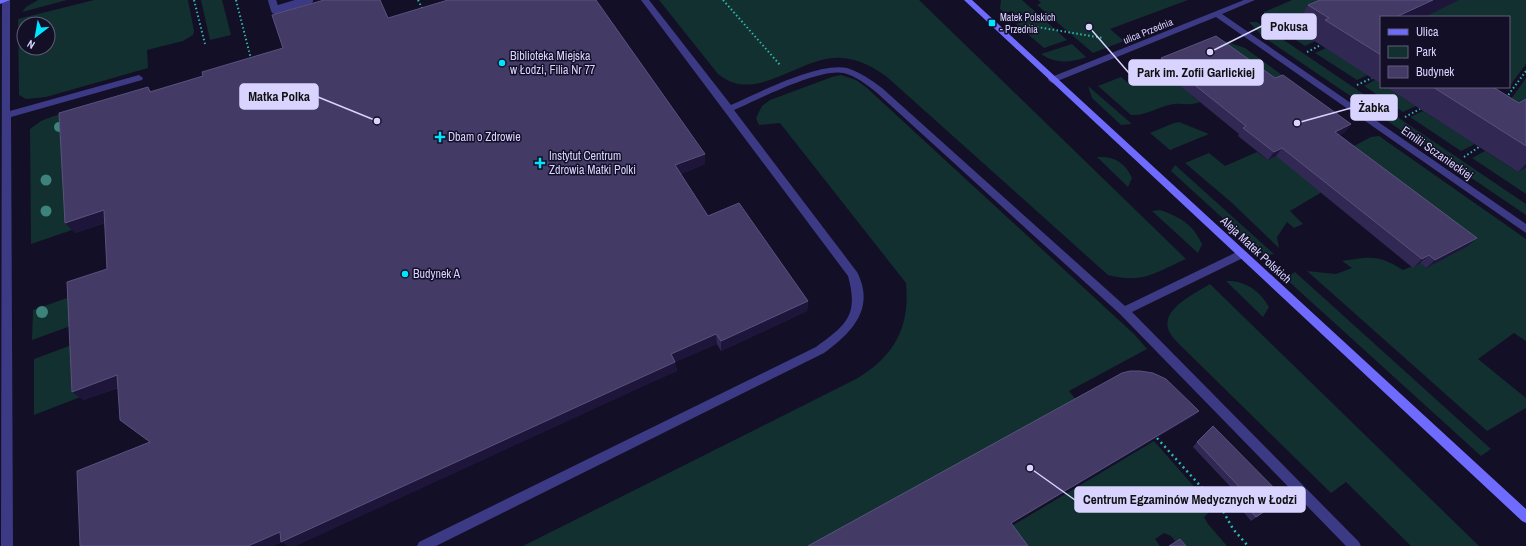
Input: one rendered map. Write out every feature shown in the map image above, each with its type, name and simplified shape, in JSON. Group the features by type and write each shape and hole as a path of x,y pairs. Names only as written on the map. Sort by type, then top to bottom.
{"street":[{"path":"0,2 6,0 6,546"},
{"path":"272,0 275,10 309,0"},
{"path":"423,546 820,350 844,333 857,310 859,296 853,275 729,109 645,0"},
{"name":"Aleja Matek Polskich","path":"968,0 1052,80 1526,517"},
{"name":"ulica Przednia","path":"1052,80 1251,0"},
{"name":"Emilii Sczanieckiej","path":"1217,14 1526,228"},
{"path":"729,109 824,71 842,70 862,78 879,90 1124,311 1355,546"},
{"path":"6,115 138,78"},
{"path":"1124,311 1242,254"}],"path":[{"path":"194,0 205,44"},
{"path":"236,0 250,59 258,57"},
{"path":"415,12 423,10 418,0"},
{"path":"723,0 778,63"},
{"path":"1023,24 1063,32"},
{"path":"1307,52 1321,45"},
{"path":"1500,94 1506,98 1526,71"},
{"path":"1357,85 1372,78"},
{"path":"1404,117 1420,109"},
{"path":"1464,157 1479,147"},
{"path":"1157,438 1223,511 1233,528 1248,546"}],"green space":[{"path":"38,0 67,0 22,12 26,7"},
{"path":"94,0 188,0 194,31 193,35 183,41 147,50 148,68 46,97 26,99 19,95 18,56 56,56 56,16 30,16"},
{"path":"201,0 222,0 231,35 210,40"},
{"path":"659,0 919,0 1186,259 1156,273 1140,278 1108,275 887,77 876,70 866,64 854,60 842,58 828,59 814,62 758,83 745,85 731,82 718,74"},
{"path":"1001,0 1022,0 1067,40 1044,48 1016,24 1022,22 1011,11 1005,13 1000,9"},
{"path":"1038,0 1188,0 1110,29 1124,41 1093,53 1037,5 1041,3"},
{"path":"1292,0 1342,0 1296,25 1316,38 1315,41 1305,46 1264,19 1264,12"},
{"path":"1459,0 1526,0 1526,64 1510,86 1510,16 1426,16"},
{"path":"1249,22 1257,22 1526,204 1526,215 1262,36"},
{"path":"1216,38 1245,48 1293,83 1206,90 1192,96 1200,102 1190,104 1174,104 1137,115 1131,115 1098,86 1121,77 1128,83 1138,79 1131,73 1146,68 1156,67 1172,80 1228,57"},
{"path":"1072,44 1086,57 1064,62 1052,60 1041,54"},
{"path":"1326,48 1368,75 1357,80 1315,53"},
{"path":"841,75 856,80 867,88 1135,335 1147,349 1069,391 1077,401 815,546 523,546 858,378 882,360 891,349 902,326 905,313 907,299 906,283 780,123 759,125 756,118 762,106 770,100"},
{"path":"1526,78 1526,108 1511,99"},
{"path":"1375,80 1380,83 1380,88 1388,88 1416,106 1403,112 1364,86"},
{"path":"1088,86 1132,124 1121,125 1092,98"},
{"path":"140,90 75,229 31,244 30,129 41,121 51,117"},
{"path":"1423,111 1475,144 1461,151 1410,117"},
{"path":"1179,122 1209,134 1170,150 1150,133"},
{"path":"1379,136 1526,239 1526,341 1514,333 1478,359 1526,398 1526,408 1487,431 1307,271 1336,274 1352,268 1342,261 1367,258 1387,261 1403,270 1420,263 1426,268 1467,246 1322,192 1290,211 1303,224 1294,228 1287,222 1277,237 1279,248 1231,202 1185,163 1209,153 1225,166 1257,152 1268,160 1282,153 1350,148 1371,137"},
{"path":"1485,151 1518,172 1526,167 1526,194 1472,158"},
{"path":"1097,157 1114,159 1122,164 1132,178 1128,187"},
{"path":"1175,165 1274,254 1264,256 1171,171"},
{"path":"1160,210 1174,215 1190,226 1202,244 1198,253 1152,211"},
{"path":"1295,272 1491,449 1481,456 1285,278"},
{"path":"1226,281 1239,282 1256,291 1269,307 1263,317"},
{"path":"1210,284 1479,546 1411,546 1346,482 1331,493 1180,345 1171,334 1167,325 1173,310 1188,297"},
{"path":"78,294 79,323 32,340 33,310"},
{"path":"80,342 83,396 34,415 34,359"},
{"path":"1154,441 1213,508 1204,517 1208,524 1227,546 1179,546 1171,536 1164,533 1155,539 1160,546 1024,546 1010,527"}],"building":[{"name":"Budynek A","path":"324,0 380,0 388,18 448,0 596,0 705,154 675,165 708,216 739,203 808,301 721,341 716,334 671,354 675,362 281,542 280,532 248,546 80,546 77,471 150,442 120,420 117,375 72,392 67,282 107,269 104,210 65,223 59,113 148,87 150,92 203,76 202,72 283,48 272,15"},
{"path":"1320,0 1433,0 1398,16 1380,16 1380,54 1325,20 1329,18 1308,5"},
{"path":"1216,36 1275,78 1283,75 1351,124 1335,132 1477,238 1435,260 1429,255 1422,259 1282,148 1274,152 1243,128 1246,126 1161,58"},
{"path":"1435,88 1495,88 1519,103 1526,99 1526,146"},
{"path":"1130,371 1153,373 1166,379 1199,411 1011,523 1028,546 808,546 1122,373"},
{"path":"1213,426 1284,498 1256,517 1240,499 1246,494 1197,442"},
{"path":"1180,539 1186,546 1169,546"}],"place":[{"name":"Matek Polskich - Przednia","path":"992,23"},
{"name":"Park im. Zofii Garlickiej","path":"1089,27"},
{"name":"Pokusa","path":"1210,52"},
{"name":"Biblioteka Miejska w Łodzi, Filia Nr 77","path":"502,63"},
{"name":"Matka Polka","path":"377,121"},
{"name":"Żabka","path":"1297,123"},
{"name":"Dbam o Zdrowie","path":"440,137"},
{"name":"Instytut Centrum Zdrowia Matki Polki","path":"540,163"},
{"name":"Budynek A","path":"405,274"},
{"name":"Centrum Egzaminów Medycznych w Łodzi","path":"1030,468"}]}
